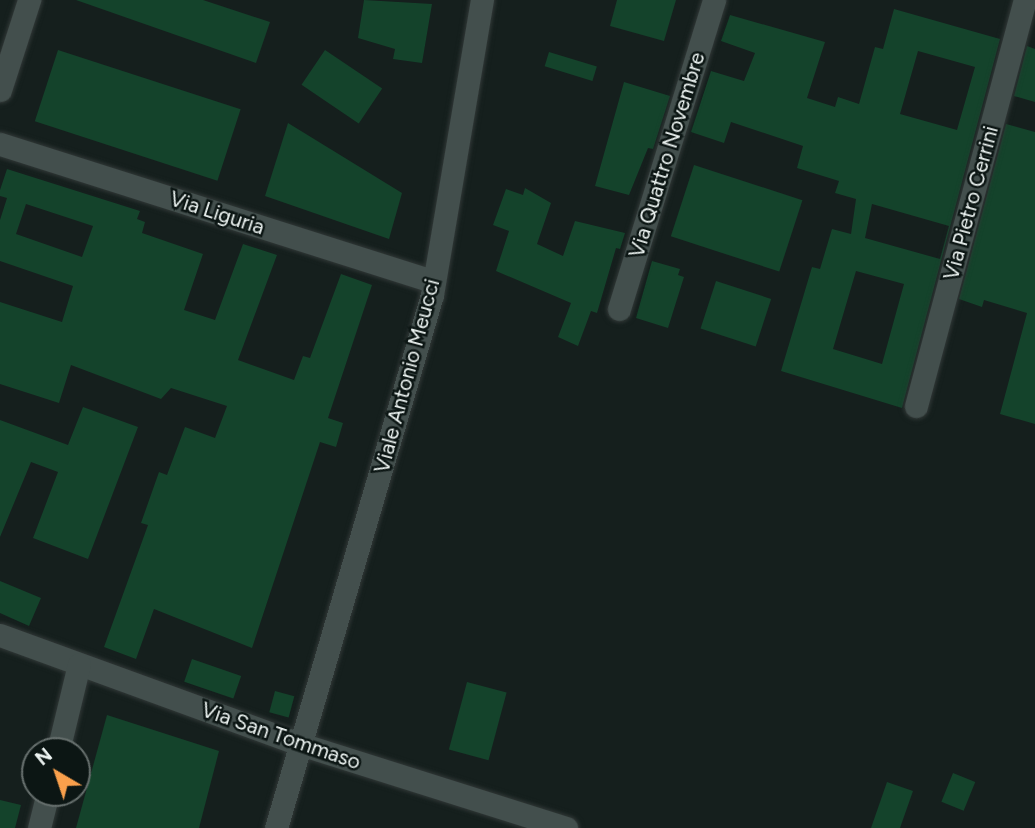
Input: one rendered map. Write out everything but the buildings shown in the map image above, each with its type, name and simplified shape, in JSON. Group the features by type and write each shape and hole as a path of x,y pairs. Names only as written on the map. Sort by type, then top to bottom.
{"street":[{"path":"0,90 29,0"},
{"name":"Viale Antonio Meucci","path":"276,828 434,282 482,0"},
{"name":"Via Quattro Novembre","path":"620,309 714,0"},
{"name":"Via Pietro Cerrini","path":"916,406 1025,0"},
{"name":"Via Liguria","path":"0,144 434,282"},
{"name":"Via San Tommaso","path":"0,635 300,744 566,828"},
{"path":"61,737 79,664"},
{"path":"39,828 44,807"}]}
